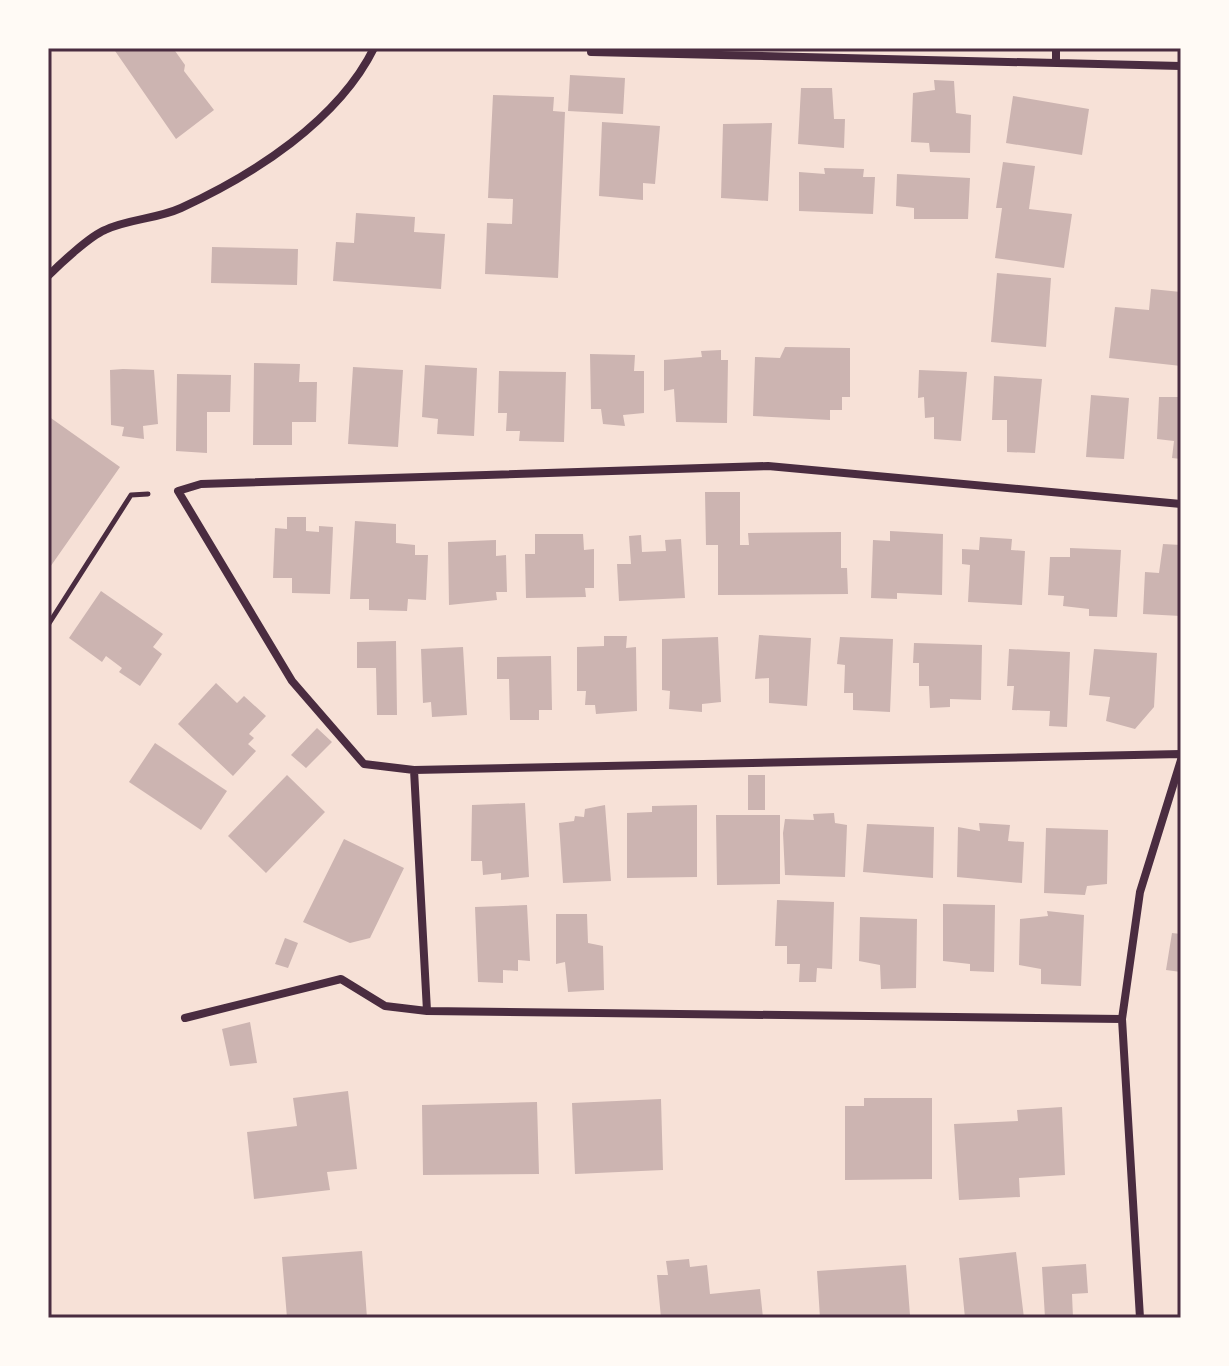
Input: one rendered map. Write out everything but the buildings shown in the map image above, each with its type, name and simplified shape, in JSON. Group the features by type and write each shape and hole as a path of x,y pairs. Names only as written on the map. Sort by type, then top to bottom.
{"street":[{"path":"48,276 103,230 178,210 252,170 320,120 368,62 374,48"},
{"path":"1056,48 1056,63"},
{"path":"591,52 1181,66"},
{"path":"1140,1318 1122,1019 1140,892 1181,757 414,770 364,764 292,681 178,491 201,484 768,466 1181,504"},
{"path":"414,770 427,1011"},
{"path":"185,1018 341,979 385,1006 427,1011 1122,1019"}],"path":[{"path":"48,625 131,495 178,491"}]}
